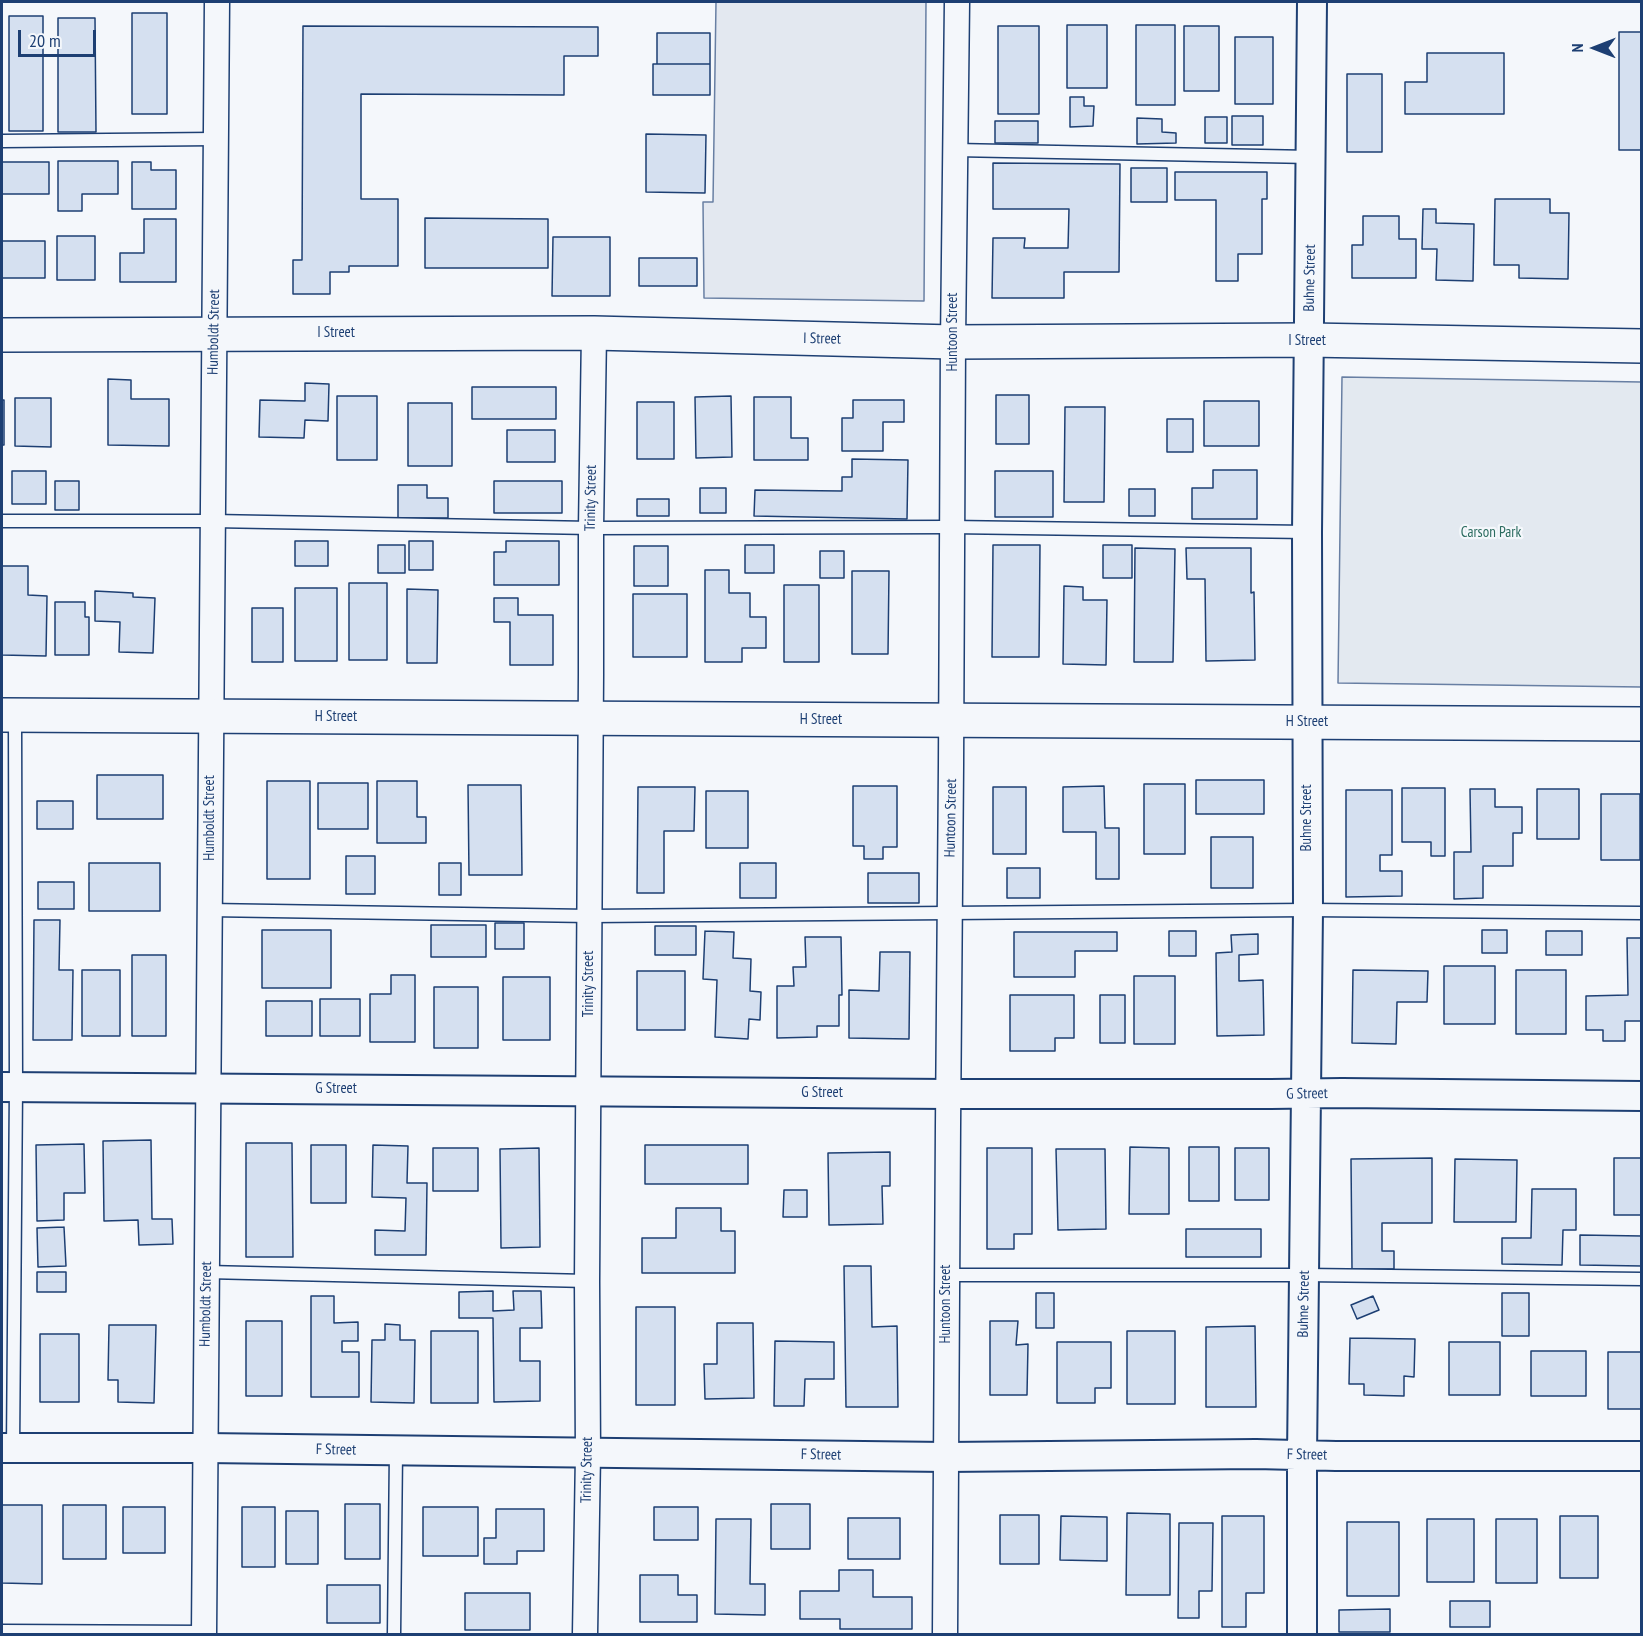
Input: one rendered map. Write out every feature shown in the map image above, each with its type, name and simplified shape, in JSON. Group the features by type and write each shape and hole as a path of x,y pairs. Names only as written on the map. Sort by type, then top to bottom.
{"main road":[{"name":"I Street","path":"2,335 594,333 953,342 1309,340 1641,346"},
{"name":"H Street","path":"8,715 1641,724"}],"street":[{"name":"Humboldt Street","path":"204,1633 217,2"},
{"name":"Huntoon Street","path":"945,1635 951,527 957,2"},
{"name":"Buhne Street","path":"1302,1635 1312,2"},
{"name":"Trinity Street","path":"585,1635 594,333"},
{"name":"G Street","path":"9,1087 948,1094 1306,1093 1641,1096"},
{"name":"F Street","path":"7,1448 205,1448 946,1457 1244,1454 1641,1456"}],"lane":[{"path":"2,141 215,139"},
{"path":"954,150 1311,157"},
{"path":"2,521 213,521 591,528 951,527 1307,532"},
{"path":"7,1448 8,715"},
{"path":"209,910 589,916 1308,910 1641,913"},
{"path":"207,1272 587,1281"},
{"path":"947,1275 1305,1275 1641,1280"},
{"path":"394,1635 396,1451"},
{"path":"2,1631 204,1633"}],"green space":[{"name":"Carson Park","path":"1342,377 1641,382 1641,687 1338,683"}],"shaded area":[{"path":"716,2 926,2 924,301 704,298 703,202 713,202"}],"building":[{"path":"132,13 167,13 167,114 132,114"},
{"path":"9,16 43,16 43,131 9,131"},
{"path":"58,18 95,18 96,132 58,132"},
{"path":"1067,25 1107,25 1107,88 1067,88"},
{"path":"1136,25 1175,25 1175,105 1136,105"},
{"path":"303,26 598,27 598,56 564,56 564,95 361,94 361,199 398,199 398,266 349,266 349,272 330,272 330,294 293,294 293,260 302,260"},
{"path":"998,26 1039,26 1039,114 998,114"},
{"path":"1184,26 1219,26 1219,91 1184,91"},
{"path":"1619,32 1642,32 1642,150 1619,150"},
{"path":"657,33 710,33 710,64 657,64"},
{"path":"1235,37 1273,37 1273,104 1235,104"},
{"path":"1427,53 1504,53 1504,114 1405,114 1405,82 1427,82"},
{"path":"653,64 710,64 710,95 653,95"},
{"path":"1347,74 1382,74 1382,152 1347,152"},
{"path":"1070,97 1084,97 1084,106 1094,106 1093,126 1070,127"},
{"path":"1232,116 1263,116 1263,145 1232,145"},
{"path":"1205,117 1227,117 1227,143 1205,143"},
{"path":"1137,118 1162,119 1162,132 1176,133 1176,143 1137,144"},
{"path":"995,121 1038,121 1038,143 995,143"},
{"path":"646,134 706,135 705,193 646,192"},
{"path":"58,161 118,161 118,194 82,194 82,211 58,211"},
{"path":"2,162 49,162 49,194 2,194"},
{"path":"132,162 151,162 151,170 176,170 176,209 132,209"},
{"path":"993,163 1120,164 1119,272 1064,272 1064,298 992,298 993,238 1025,238 1024,248 1068,248 1069,209 993,209"},
{"path":"1131,168 1167,168 1167,202 1131,202"},
{"path":"1175,172 1267,172 1267,199 1262,199 1262,254 1238,254 1238,281 1216,281 1216,200 1175,200"},
{"path":"1495,199 1550,199 1550,213 1569,213 1568,279 1519,278 1519,265 1494,265"},
{"path":"1423,209 1436,209 1436,223 1474,224 1473,281 1436,280 1437,249 1422,249"},
{"path":"1363,216 1399,216 1399,239 1416,239 1416,278 1352,278 1352,245 1363,245"},
{"path":"425,218 548,219 548,268 425,268"},
{"path":"144,219 176,219 176,282 120,282 120,253 144,253"},
{"path":"57,236 95,236 95,280 57,280"},
{"path":"553,237 610,237 610,296 552,296"},
{"path":"2,241 45,241 45,278 2,278"},
{"path":"639,258 697,258 697,286 639,286"},
{"path":"108,379 131,380 131,399 169,399 169,446 108,445"},
{"path":"305,383 329,384 328,421 305,420 304,438 259,437 260,400 305,401"},
{"path":"472,387 556,387 556,419 472,419"},
{"path":"996,395 1029,395 1029,444 996,444"},
{"path":"337,396 377,396 377,460 337,460"},
{"path":"731,396 732,457 696,458 695,397"},
{"path":"754,397 791,397 791,438 808,438 808,460 754,460"},
{"path":"15,398 51,398 51,447 15,446"},
{"path":"2,400 4,400 4,445 2,445"},
{"path":"853,400 904,400 904,422 883,422 883,451 842,451 842,418 853,418"},
{"path":"1204,401 1259,401 1259,446 1204,446"},
{"path":"637,402 674,402 674,459 637,459"},
{"path":"408,403 452,403 452,466 408,466"},
{"path":"1065,407 1105,407 1104,502 1064,502"},
{"path":"1167,419 1193,419 1193,452 1167,452"},
{"path":"507,430 555,430 555,462 507,462"},
{"path":"852,459 908,460 907,519 754,516 755,490 842,491 842,477 852,477"},
{"path":"1213,470 1257,470 1257,519 1192,519 1192,488 1213,488"},
{"path":"12,471 46,471 46,504 12,504"},
{"path":"995,471 1053,471 1053,517 995,517"},
{"path":"55,481 79,481 79,510 55,510"},
{"path":"494,481 562,481 562,513 494,513"},
{"path":"398,485 427,485 427,498 448,498 448,518 398,518"},
{"path":"700,488 726,488 726,513 700,513"},
{"path":"1129,489 1155,489 1155,516 1129,516"},
{"path":"637,499 669,499 669,516 637,516"},
{"path":"295,541 328,541 328,566 295,566"},
{"path":"409,541 433,541 433,570 409,570"},
{"path":"506,541 559,541 559,585 494,585 494,552 506,552"},
{"path":"378,545 405,545 405,573 378,573"},
{"path":"745,545 774,545 774,573 745,573"},
{"path":"993,545 1040,545 1039,657 992,657"},
{"path":"1103,545 1132,545 1132,578 1103,578"},
{"path":"634,546 668,546 668,586 634,586"},
{"path":"1135,548 1175,549 1173,662 1134,662"},
{"path":"1186,548 1251,548 1255,660 1206,661 1205,579 1187,579"},
{"path":"820,551 844,551 844,578 820,578"},
{"path":"2,566 28,566 28,595 47,596 46,656 2,655"},
{"path":"705,570 729,570 729,593 750,593 750,617 766,617 766,648 742,648 742,662 705,662"},
{"path":"852,571 889,571 888,654 852,654"},
{"path":"349,583 387,583 387,660 349,660"},
{"path":"784,585 819,585 819,662 784,662"},
{"path":"1064,586 1083,587 1083,600 1107,600 1106,665 1063,664"},
{"path":"295,588 337,588 337,661 295,661"},
{"path":"407,589 438,590 437,663 407,663"},
{"path":"95,591 133,593 133,597 155,598 153,653 119,652 120,622 95,621"},
{"path":"633,594 687,594 687,657 633,657"},
{"path":"494,598 518,598 518,615 553,615 553,665 510,665 510,622 494,622"},
{"path":"55,602 85,602 85,617 89,617 89,655 55,655"},
{"path":"252,608 283,608 283,662 252,662"},
{"path":"97,775 163,775 163,819 97,819"},
{"path":"1196,780 1264,780 1264,814 1196,814"},
{"path":"267,781 310,781 310,879 267,879"},
{"path":"377,781 417,781 417,817 426,817 426,843 377,843"},
{"path":"318,783 368,783 368,829 318,829"},
{"path":"1144,784 1185,784 1185,854 1144,854"},
{"path":"468,785 521,785 522,875 469,875"},
{"path":"853,786 897,786 897,847 883,847 883,859 864,859 864,846 853,846"},
{"path":"1104,786 1105,828 1119,828 1119,879 1096,879 1096,832 1063,832 1063,787"},
{"path":"638,787 695,787 694,831 664,831 664,893 637,893"},
{"path":"993,787 1026,787 1026,854 993,854"},
{"path":"1402,788 1445,788 1445,856 1431,856 1431,842 1402,842"},
{"path":"1470,789 1495,789 1495,807 1522,807 1522,833 1513,833 1513,866 1483,866 1483,898 1454,899 1454,852 1471,852"},
{"path":"1537,789 1579,789 1579,839 1537,839"},
{"path":"1346,790 1392,790 1392,855 1380,855 1380,871 1402,871 1402,896 1346,897"},
{"path":"706,791 748,791 748,848 706,848"},
{"path":"1601,794 1640,794 1640,860 1601,860"},
{"path":"37,801 73,801 73,829 37,829"},
{"path":"1211,837 1253,837 1253,888 1211,888"},
{"path":"346,856 375,856 375,894 346,894"},
{"path":"89,863 160,863 160,911 89,911"},
{"path":"439,863 461,863 461,895 439,895"},
{"path":"740,863 776,863 776,898 740,898"},
{"path":"1007,868 1040,868 1040,898 1007,898"},
{"path":"868,873 919,873 919,903 868,903"},
{"path":"38,882 74,882 74,909 38,909"},
{"path":"34,920 60,920 59,970 73,970 72,1040 33,1040"},
{"path":"495,923 524,923 524,949 495,949"},
{"path":"431,925 486,925 486,957 431,957"},
{"path":"655,926 696,926 696,955 655,955"},
{"path":"262,930 331,930 331,988 262,988"},
{"path":"1482,930 1507,930 1507,953 1482,953"},
{"path":"705,931 734,932 733,958 751,959 750,991 761,992 760,1020 749,1019 748,1039 715,1037 717,980 703,979"},
{"path":"1169,931 1196,931 1196,956 1169,956"},
{"path":"1546,931 1582,931 1582,955 1546,955"},
{"path":"1014,932 1117,932 1117,951 1075,951 1075,977 1014,977"},
{"path":"1258,934 1258,954 1239,955 1239,981 1263,980 1264,1035 1217,1036 1216,953 1232,952 1231,935"},
{"path":"805,937 841,937 842,995 839,995 839,1026 817,1026 817,1037 777,1038 777,986 794,986 793,967 806,967"},
{"path":"1627,938 1642,938 1642,1021 1625,1021 1625,1041 1603,1041 1603,1030 1586,1030 1586,996 1628,995"},
{"path":"880,952 910,952 909,1039 849,1038 849,990 879,991"},
{"path":"132,955 166,955 166,1036 132,1036"},
{"path":"1444,966 1495,966 1495,1024 1444,1024"},
{"path":"82,970 120,970 120,1036 82,1036"},
{"path":"1353,970 1428,971 1427,1002 1397,1002 1396,1044 1352,1043"},
{"path":"1516,970 1566,970 1566,1034 1516,1034"},
{"path":"637,971 685,971 685,1030 637,1030"},
{"path":"391,975 415,975 415,1042 370,1042 370,994 391,994"},
{"path":"1134,976 1175,976 1175,1044 1134,1044"},
{"path":"503,977 550,977 550,1040 503,1040"},
{"path":"434,987 478,987 478,1048 434,1048"},
{"path":"1010,995 1074,995 1074,1038 1055,1038 1055,1051 1010,1051"},
{"path":"1100,995 1125,995 1125,1043 1100,1043"},
{"path":"320,999 360,999 360,1036 320,1036"},
{"path":"266,1001 312,1001 312,1036 266,1036"},
{"path":"151,1140 152,1219 172,1219 173,1244 139,1245 138,1220 104,1221 103,1141"},
{"path":"246,1143 292,1143 293,1257 246,1257"},
{"path":"84,1144 85,1193 64,1193 64,1220 37,1221 36,1145"},
{"path":"311,1145 346,1145 346,1203 311,1203"},
{"path":"373,1145 408,1146 407,1183 427,1183 426,1255 375,1255 375,1230 405,1231 406,1198 372,1197"},
{"path":"645,1145 748,1145 748,1184 645,1184"},
{"path":"1130,1147 1169,1148 1169,1214 1129,1214"},
{"path":"1189,1147 1219,1147 1219,1201 1189,1201"},
{"path":"433,1148 478,1148 478,1191 433,1191"},
{"path":"539,1148 540,1247 501,1248 500,1149"},
{"path":"987,1148 1032,1148 1032,1234 1014,1234 1014,1249 987,1249"},
{"path":"1235,1148 1269,1148 1269,1200 1235,1200"},
{"path":"1056,1149 1105,1149 1106,1229 1058,1230"},
{"path":"890,1152 890,1186 882,1186 883,1224 829,1225 828,1153"},
{"path":"1432,1158 1432,1223 1382,1223 1382,1251 1394,1251 1394,1269 1352,1269 1351,1159"},
{"path":"1614,1158 1642,1158 1642,1215 1614,1215"},
{"path":"1455,1159 1517,1160 1516,1222 1454,1222"},
{"path":"1532,1189 1576,1189 1576,1230 1563,1230 1562,1265 1502,1264 1502,1238 1531,1238"},
{"path":"784,1190 807,1190 807,1217 783,1217"},
{"path":"676,1208 721,1208 721,1231 735,1231 735,1273 642,1273 642,1238 676,1238"},
{"path":"64,1227 66,1266 38,1267 37,1228"},
{"path":"1186,1229 1261,1229 1261,1257 1186,1257"},
{"path":"1580,1235 1642,1236 1642,1266 1580,1265"},
{"path":"844,1266 871,1266 872,1327 897,1326 898,1407 846,1407"},
{"path":"37,1272 66,1272 66,1292 37,1292"},
{"path":"493,1291 493,1311 514,1310 513,1291 541,1291 542,1328 520,1328 520,1361 540,1361 540,1401 494,1402 493,1318 459,1318 459,1292"},
{"path":"1036,1293 1054,1293 1054,1328 1036,1328"},
{"path":"1502,1293 1529,1293 1529,1336 1502,1336"},
{"path":"311,1296 334,1296 334,1323 358,1322 358,1341 342,1341 342,1352 359,1352 359,1397 311,1397"},
{"path":"1373,1296 1379,1310 1357,1319 1351,1305"},
{"path":"636,1307 675,1307 675,1405 636,1405"},
{"path":"246,1321 282,1321 282,1396 246,1396"},
{"path":"990,1321 1018,1321 1016,1345 1028,1344 1027,1395 990,1395"},
{"path":"717,1323 753,1323 754,1398 705,1399 704,1364 717,1364"},
{"path":"385,1324 400,1325 400,1340 415,1340 414,1403 371,1402 372,1340 385,1340"},
{"path":"109,1325 156,1325 154,1403 118,1402 118,1380 108,1380"},
{"path":"1255,1326 1256,1407 1206,1407 1206,1327"},
{"path":"431,1331 478,1331 478,1403 431,1403"},
{"path":"1127,1331 1175,1331 1175,1404 1127,1404"},
{"path":"40,1334 79,1334 79,1402 40,1402"},
{"path":"1350,1338 1415,1339 1414,1377 1404,1376 1404,1396 1364,1395 1364,1384 1349,1384"},
{"path":"775,1341 834,1342 834,1379 805,1379 804,1406 774,1406"},
{"path":"1057,1342 1111,1342 1111,1388 1095,1388 1095,1403 1057,1403"},
{"path":"1449,1342 1500,1342 1500,1395 1449,1395"},
{"path":"1531,1351 1586,1351 1586,1396 1531,1396"},
{"path":"1608,1352 1642,1352 1642,1409 1608,1409"},
{"path":"345,1504 380,1504 380,1559 345,1559"},
{"path":"771,1504 810,1504 810,1549 771,1549"},
{"path":"2,1505 42,1505 42,1584 2,1583"},
{"path":"63,1505 106,1505 106,1559 63,1559"},
{"path":"123,1507 165,1507 165,1553 123,1553"},
{"path":"242,1507 275,1507 275,1567 242,1567"},
{"path":"423,1507 478,1507 478,1556 423,1556"},
{"path":"654,1507 698,1507 698,1540 654,1540"},
{"path":"496,1509 544,1509 544,1551 517,1551 517,1564 484,1564 484,1538 496,1538"},
{"path":"286,1511 318,1511 318,1564 286,1564"},
{"path":"1127,1513 1170,1514 1170,1595 1126,1595"},
{"path":"1000,1515 1039,1515 1039,1564 1000,1564"},
{"path":"1061,1516 1107,1517 1107,1561 1060,1560"},
{"path":"1222,1516 1264,1516 1264,1593 1246,1593 1246,1627 1222,1627"},
{"path":"1560,1516 1598,1516 1598,1578 1560,1578"},
{"path":"848,1518 900,1518 900,1559 848,1559"},
{"path":"716,1519 751,1519 750,1584 765,1584 765,1615 715,1614"},
{"path":"1427,1519 1474,1519 1474,1582 1427,1582"},
{"path":"1496,1519 1537,1519 1537,1583 1496,1583"},
{"path":"1347,1522 1399,1522 1399,1596 1347,1596"},
{"path":"1179,1523 1213,1523 1212,1591 1199,1591 1199,1618 1178,1618"},
{"path":"839,1570 873,1570 873,1597 912,1597 912,1629 840,1629 840,1619 800,1619 800,1591 839,1591"},
{"path":"640,1575 678,1575 678,1595 697,1595 697,1622 640,1622"},
{"path":"327,1585 380,1585 380,1623 327,1623"},
{"path":"465,1593 530,1593 530,1630 465,1630"},
{"path":"1450,1601 1490,1601 1490,1627 1450,1627"},
{"path":"1390,1609 1390,1632 1339,1632 1339,1610"}]}
